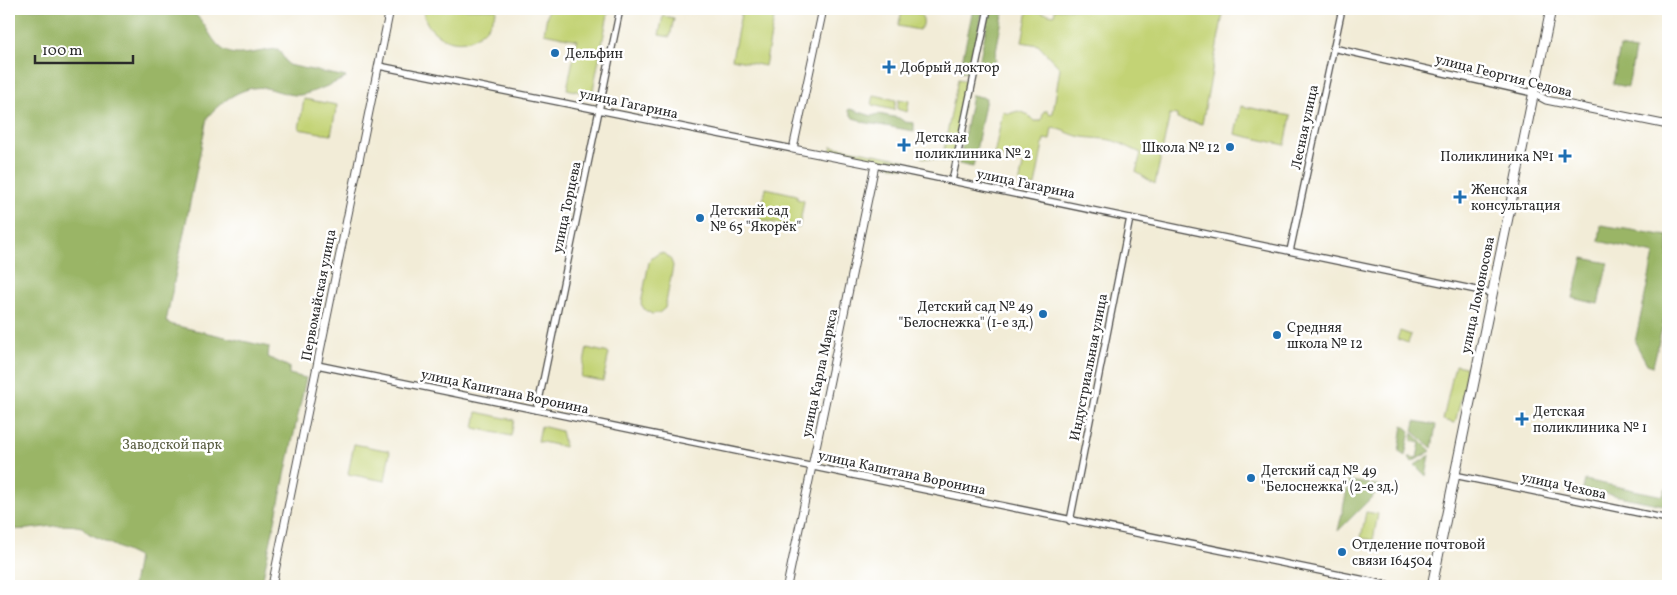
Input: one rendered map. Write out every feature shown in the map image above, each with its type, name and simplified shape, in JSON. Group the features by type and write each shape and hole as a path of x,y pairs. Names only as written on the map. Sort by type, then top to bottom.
{"main road":[{"name":"улица Ломоносова","path":"1432,586 1551,9"}],"street":[{"name":"Первомайская улица","path":"272,586 390,9"},
{"name":"улица Торцева","path":"537,410 620,9"},
{"path":"793,149 823,9"},
{"path":"952,181 988,9"},
{"name":"Лесная улица","path":"1290,251 1342,9"},
{"name":"улица Георгия Седова","path":"1333,48 1533,92 1546,100 1668,125"},
{"name":"улица Гагарина","path":"378,66 875,165 1491,293"},
{"name":"улица Карла Маркса","path":"787,586 875,165"},
{"name":"Индустриальная улица","path":"1070,520 1130,218"},
{"name":"улица Капитана Воронина","path":"317,365 1394,586"},
{"name":"улица Чехова","path":"1454,475 1668,519"}],"green space":[{"name":"Заводской парк","path":"9,9 179,9 195,14 217,44 228,52 240,54 278,49 288,65 346,77 300,95 258,87 250,89 225,100 207,118 166,322 269,347 268,357 289,367 289,374 306,378 261,586 133,586 138,557 88,533 82,527 64,525 18,530 9,529"},
{"path":"424,9 497,9 490,24 483,32 474,38 461,42 445,39 432,30 427,24"},
{"path":"548,9 609,9 592,95 567,89 577,40 544,33"},
{"path":"742,9 775,13 765,66 732,59"},
{"path":"973,9 983,9 969,73 960,71"},
{"path":"990,9 1004,9 995,56 996,60 991,66 984,67 979,63"},
{"path":"1055,9 1224,9 1202,124 1177,119 1177,115 1170,114 1155,184 1136,172 1141,153 1114,141 1077,136 1052,128 1050,140 1044,139 1035,186 1019,184 1024,160 994,155 1003,111 1008,114 1018,111 1027,114 1034,121 1041,121 1044,111 1048,111 1050,114 1053,113 1060,68 1038,45 1022,42 1028,10 1054,15"},
{"path":"907,11 917,13 923,18 923,25 919,30 898,26 901,15"},
{"path":"663,16 674,18 670,37 659,35"},
{"path":"1620,47 1635,50 1628,87 1613,84"},
{"path":"958,79 968,81 951,163 921,157 923,150 943,154"},
{"path":"874,95 896,100 894,110 872,105"},
{"path":"972,95 986,98 973,167 959,164"},
{"path":"304,99 337,105 331,135 299,129"},
{"path":"899,99 909,101 907,112 897,109"},
{"path":"1241,106 1291,116 1285,145 1235,134"},
{"path":"848,110 872,116 878,114 914,123 914,131 862,122 853,118"},
{"path":"832,146 905,160 904,168 830,151"},
{"path":"766,188 797,195 797,199 804,201 799,228 759,220"},
{"path":"1601,225 1668,236 1668,303 1653,366 1647,364 1635,342 1654,254 1599,241"},
{"path":"659,253 668,256 673,266 665,308 659,313 652,314 645,310 641,304 649,262"},
{"path":"1583,258 1608,263 1598,304 1573,298"},
{"path":"1400,331 1411,335 1408,343 1397,339"},
{"path":"587,348 609,353 603,381 581,377"},
{"path":"1455,365 1466,367 1465,383 1455,423 1443,420"},
{"path":"477,412 514,420 511,436 474,428"},
{"path":"1415,421 1436,425 1432,448 1413,431"},
{"path":"1403,425 1410,431 1405,456 1399,452"},
{"path":"541,426 561,431 565,447 538,441"},
{"path":"1413,433 1431,451 1412,462 1409,457 1417,458 1420,443 1412,441"},
{"path":"354,444 390,451 385,481 348,474"},
{"path":"1430,455 1426,476 1415,465"},
{"path":"1585,480 1663,496 1665,489 1668,489 1668,506 1583,489"},
{"path":"1349,481 1383,486 1338,531"},
{"path":"1366,512 1378,514 1373,540 1361,538"}],"place":[{"name":"Дельфин","path":"555,53"},
{"name":"Добрый доктор","path":"889,67"},
{"name":"Детская поликлиника № 2","path":"904,145"},
{"name":"Школа № 12","path":"1230,147"},
{"name":"Поликлиника №1","path":"1565,156"},
{"name":"Женская консультация","path":"1460,197"},
{"name":"Детский сад № 65 \"Якорёк\"","path":"700,218"},
{"name":"Детский сад № 49 \"Белоснежка\" (1-е зд.)","path":"1043,314"},
{"name":"Средняя школа № 12","path":"1277,335"},
{"name":"Детская поликлиника № 1","path":"1522,419"},
{"name":"Детский сад № 49 \"Белоснежка\" (2-е зд.)","path":"1251,478"},
{"name":"Отделение почтовой связи 164504","path":"1342,552"}]}
